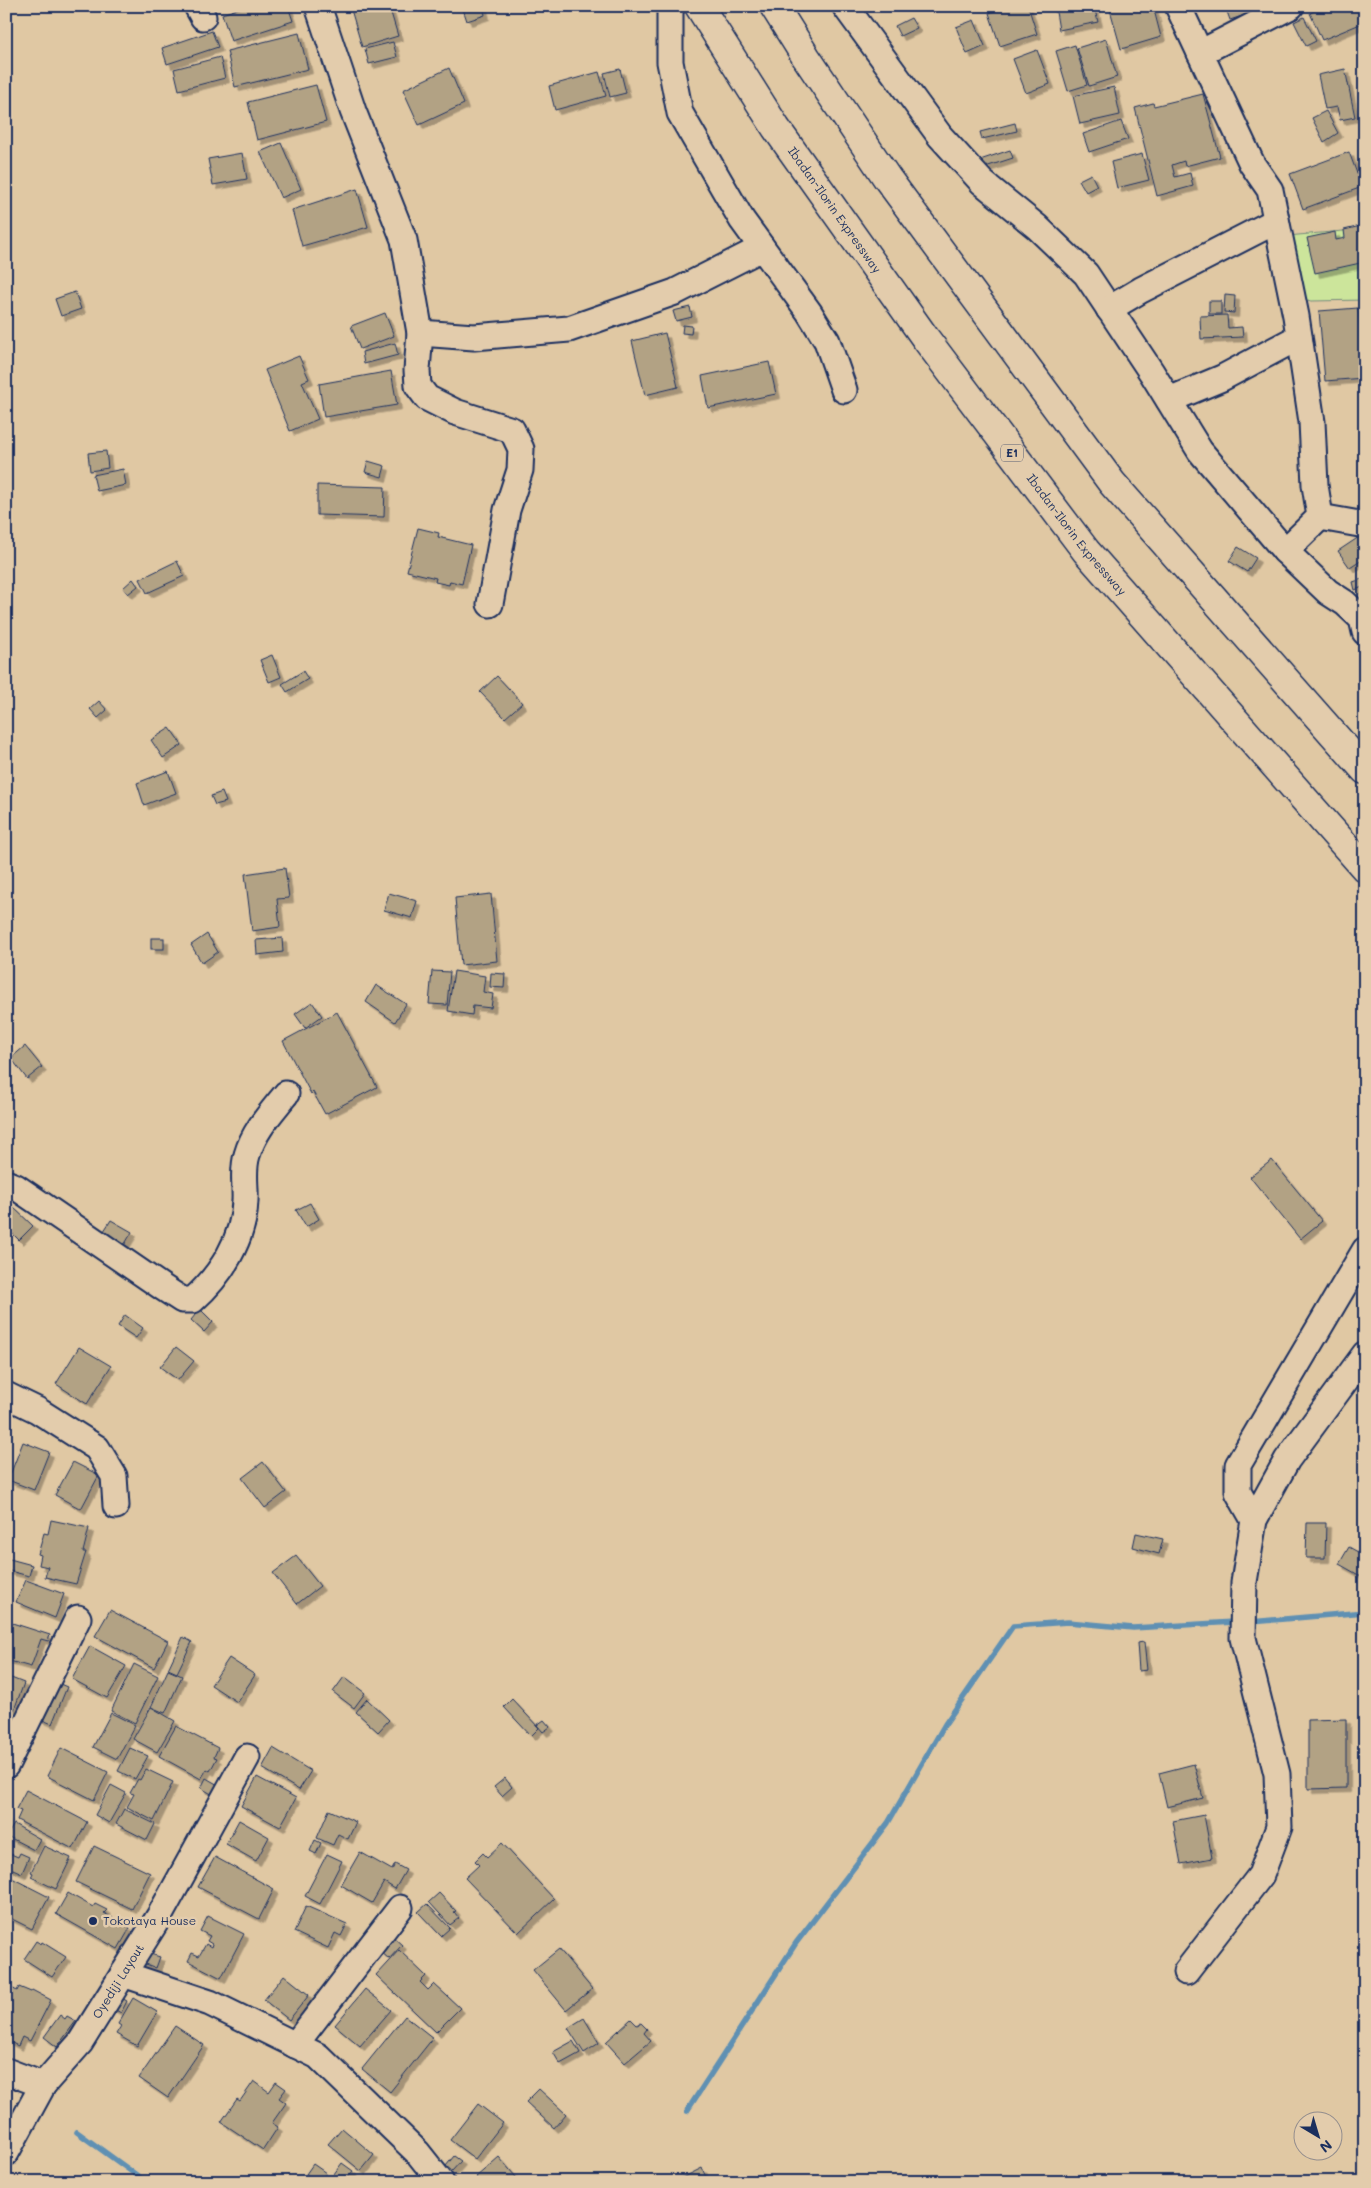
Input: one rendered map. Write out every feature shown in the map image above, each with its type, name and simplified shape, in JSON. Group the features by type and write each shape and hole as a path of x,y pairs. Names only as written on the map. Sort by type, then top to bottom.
{"highway":[{"name":"Ibadan-Ilorin Expressway","path":"700,6 776,128 810,177 926,339 1086,551 1365,868"},
{"path":"774,6 887,178 1112,483 1365,770"}],"street":[{"path":"318,6 353,111 404,240 420,332 417,370 418,386 427,398 455,412 512,430 521,449 520,470 507,510 490,604"},
{"path":"672,6 670,11 670,62 680,113 742,220 810,312 826,341 844,390"},
{"path":"845,6 940,136 982,182 1037,227 1086,274 1169,400 1200,451 1285,550 1328,592 1362,619 1365,632"},
{"path":"1178,6 1252,164 1270,190 1299,337 1312,422 1315,486 1320,517"},
{"path":"1200,53 1290,6"},
{"path":"1109,309 1141,290 1276,221"},
{"path":"420,332 474,337 569,329 675,292 762,248"},
{"path":"1169,400 1222,378 1299,337"},
{"path":"1320,517 1365,525"},
{"path":"1285,550 1320,517"},
{"path":"6,1183 16,1187 182,1300 193,1300 206,1288 236,1246 245,1202 243,1177 246,1156 257,1130 286,1094"},
{"path":"1254,1520 1238,1492 1238,1465 1365,1250"},
{"path":"1186,1972 1261,1875 1279,1827 1277,1774 1243,1638 1244,1582 1254,1520 1287,1460 1365,1354"},
{"path":"6,1395 37,1410 96,1448 114,1476 116,1506"},
{"path":"6,1764 78,1618"},
{"name":"Oyediji Layout","path":"6,2153 43,2084 80,2043 160,1915 247,1757"},
{"path":"295,2044 400,1908"},
{"path":"123,1974 210,2003 318,2056 418,2153 441,2182"},
{"path":"6,2071 43,2084"}],"shaded area":[{"path":"6,1819 46,1838 25,1879 6,1870"}],"green space":[{"path":"1365,229 1365,300 1311,301 1300,298 1287,236"}],"building":[{"path":"246,6 288,6 293,21 231,41 222,14"},
{"path":"350,6 389,6 398,36 362,47"},
{"path":"462,6 483,6 485,15 467,21"},
{"path":"1008,6 1028,6 1037,34 1000,46 989,13"},
{"path":"1055,6 1094,6 1098,22 1059,30"},
{"path":"1109,6 1153,6 1161,37 1121,49"},
{"path":"1225,6 1253,6 1254,12 1230,20"},
{"path":"1325,6 1361,6 1365,15 1365,22 1322,40 1310,13"},
{"path":"1304,17 1316,41 1306,46 1294,22"},
{"path":"911,18 917,28 900,36 895,26"},
{"path":"974,20 985,46 967,54 956,27"},
{"path":"212,31 218,47 167,64 162,48"},
{"path":"299,33 308,69 235,87 227,51"},
{"path":"1106,39 1117,77 1089,86 1077,48"},
{"path":"393,42 397,57 369,64 365,49"},
{"path":"1075,45 1087,85 1068,91 1056,51"},
{"path":"1037,50 1050,84 1026,93 1013,59"},
{"path":"220,57 225,78 179,90 174,69"},
{"path":"449,68 464,104 419,125 403,90"},
{"path":"620,69 626,93 610,97 604,73"},
{"path":"1345,69 1355,117 1340,120 1337,107 1325,109 1318,75"},
{"path":"599,72 606,96 555,110 549,86"},
{"path":"316,85 326,122 257,140 248,102"},
{"path":"1114,87 1120,115 1080,124 1073,96"},
{"path":"1203,94 1220,157 1185,166 1184,161 1172,165 1175,177 1190,173 1193,186 1157,196 1135,108 1153,103 1154,106"},
{"path":"1326,111 1338,133 1324,142 1312,118"},
{"path":"1121,121 1128,139 1089,152 1083,134"},
{"path":"1015,123 1017,131 982,139 980,132"},
{"path":"281,143 301,189 281,198 260,152"},
{"path":"1010,150 1013,158 979,169 977,161"},
{"path":"1349,152 1362,187 1303,209 1290,174"},
{"path":"242,153 247,179 213,185 208,159"},
{"path":"1142,154 1149,180 1117,188 1111,162"},
{"path":"1091,174 1097,186 1086,192 1079,180"},
{"path":"357,189 368,227 302,246 292,210"},
{"path":"1365,225 1365,262 1315,273 1307,238 1335,232 1336,240 1345,238 1344,230"},
{"path":"75,292 81,309 61,316 55,299"},
{"path":"1225,295 1235,296 1234,313 1224,312"},
{"path":"1209,301 1221,301 1221,314 1209,314"},
{"path":"690,307 692,317 676,321 673,311"},
{"path":"1358,308 1364,378 1325,381 1319,311"},
{"path":"385,313 394,336 360,349 351,326"},
{"path":"1227,315 1228,328 1242,327 1243,337 1201,339 1200,316"},
{"path":"683,325 692,326 691,334 682,333"},
{"path":"665,333 678,387 645,395 632,341"},
{"path":"395,343 398,355 364,364 362,352"},
{"path":"299,356 309,379 302,382 318,419 290,431 265,370"},
{"path":"769,362 776,394 708,408 702,376"},
{"path":"391,371 397,405 324,417 319,384"},
{"path":"106,451 108,468 90,471 88,453"},
{"path":"368,461 385,466 382,477 365,472"},
{"path":"123,469 126,485 97,491 93,475"},
{"path":"317,485 385,487 384,517 317,515"},
{"path":"418,528 439,533 438,537 471,545 462,584 450,581 449,585 435,582 436,578 407,571"},
{"path":"1359,537 1365,546 1365,558 1350,568 1338,551"},
{"path":"1238,547 1256,558 1247,572 1229,561"},
{"path":"177,561 184,576 147,593 140,579"},
{"path":"1365,578 1365,586 1355,590 1353,582"},
{"path":"133,579 138,586 128,594 123,588"},
{"path":"272,655 281,677 269,682 260,660"},
{"path":"303,671 308,679 287,692 282,684"},
{"path":"497,676 522,703 505,718 480,692"},
{"path":"99,701 107,710 98,718 90,709"},
{"path":"170,728 182,745 163,758 151,740"},
{"path":"168,771 176,793 144,805 137,783"},
{"path":"222,792 226,802 215,805 211,796"},
{"path":"285,868 289,898 277,899 280,927 252,931 245,874"},
{"path":"389,893 417,901 412,918 384,910"},
{"path":"491,894 497,961 461,965 455,898"},
{"path":"207,934 218,952 202,963 191,945"},
{"path":"151,938 164,938 164,949 151,949"},
{"path":"282,938 283,952 257,955 256,940"},
{"path":"432,971 450,972 447,1005 429,1004"},
{"path":"454,971 485,976 483,992 493,994 491,1008 473,1006 472,1015 448,1011"},
{"path":"491,973 505,974 504,988 490,987"},
{"path":"376,985 406,1004 395,1022 366,1002"},
{"path":"312,1002 322,1016 305,1028 295,1014"},
{"path":"337,1012 377,1087 325,1114 313,1092 311,1094 283,1041"},
{"path":"25,1046 42,1067 27,1079 11,1058"},
{"path":"1272,1160 1322,1221 1300,1239 1250,1177"},
{"path":"310,1203 319,1219 306,1227 296,1210"},
{"path":"12,1206 33,1226 19,1240 6,1227 6,1212"},
{"path":"111,1220 132,1232 123,1247 102,1234"},
{"path":"200,1309 213,1322 204,1332 191,1320"},
{"path":"125,1315 143,1328 136,1338 118,1326"},
{"path":"79,1347 111,1366 87,1404 56,1384"},
{"path":"176,1347 194,1361 178,1380 160,1367"},
{"path":"23,1442 49,1452 34,1490 8,1480"},
{"path":"73,1462 99,1475 81,1509 55,1495"},
{"path":"263,1462 286,1492 265,1508 242,1478"},
{"path":"51,1520 89,1528 83,1552 86,1552 76,1584 45,1577 48,1567 39,1565 41,1555 38,1554 44,1533 48,1534"},
{"path":"1307,1523 1326,1523 1325,1558 1306,1558"},
{"path":"1136,1533 1163,1539 1159,1554 1133,1547"},
{"path":"1349,1547 1365,1556 1364,1578 1339,1564"},
{"path":"296,1556 320,1586 297,1604 273,1573"},
{"path":"6,1558 32,1565 29,1576 6,1570"},
{"path":"26,1580 64,1594 55,1618 16,1602"},
{"path":"110,1610 168,1641 154,1668 95,1636"},
{"path":"6,1621 50,1635 48,1641 41,1639 31,1667 6,1660"},
{"path":"183,1637 192,1642 177,1673 168,1669"},
{"path":"1144,1642 1147,1670 1139,1671 1137,1643"},
{"path":"90,1646 126,1666 107,1698 72,1679"},
{"path":"229,1658 255,1675 237,1702 211,1685"},
{"path":"134,1664 158,1676 135,1723 111,1711"},
{"path":"168,1670 182,1676 165,1713 151,1707"},
{"path":"6,1676 24,1683 14,1710 6,1707"},
{"path":"344,1677 365,1693 354,1708 333,1692"},
{"path":"53,1681 67,1687 52,1724 38,1718"},
{"path":"367,1699 389,1720 378,1732 356,1712"},
{"path":"512,1699 539,1728 531,1736 504,1707"},
{"path":"151,1707 175,1721 157,1752 133,1739"},
{"path":"111,1713 135,1725 117,1759 93,1747"},
{"path":"1346,1719 1346,1788 1308,1789 1308,1720"},
{"path":"544,1720 550,1727 543,1732 537,1725"},
{"path":"176,1726 218,1748 214,1757 217,1758 210,1771 207,1769 201,1779 159,1756"},
{"path":"61,1748 108,1772 94,1800 47,1776"},
{"path":"130,1748 148,1756 135,1779 118,1771"},
{"path":"273,1748 311,1771 299,1790 262,1768"},
{"path":"1194,1764 1203,1798 1167,1807 1159,1773"},
{"path":"146,1769 173,1782 154,1821 127,1807 134,1794 130,1793"},
{"path":"257,1777 296,1798 280,1827 241,1806"},
{"path":"206,1778 220,1786 215,1796 201,1788"},
{"path":"505,1778 512,1787 502,1796 494,1787"},
{"path":"111,1785 126,1793 109,1823 95,1815"},
{"path":"26,1790 87,1822 73,1849 17,1820 21,1811 16,1809"},
{"path":"124,1809 155,1824 147,1840 116,1824"},
{"path":"329,1810 356,1822 348,1839 338,1834 333,1845 317,1838"},
{"path":"1204,1815 1212,1858 1181,1864 1173,1821"},
{"path":"239,1820 269,1837 256,1861 226,1844"},
{"path":"14,1824 40,1839 34,1850 7,1836"},
{"path":"315,1840 321,1843 316,1854 310,1851"},
{"path":"502,1843 554,1899 518,1933 465,1878 479,1865 475,1861 483,1853 487,1857"},
{"path":"44,1846 71,1858 56,1889 31,1877 33,1873 31,1872"},
{"path":"94,1846 150,1873 132,1909 76,1882"},
{"path":"6,1852 18,1857 20,1853 29,1857 22,1873 6,1866"},
{"path":"360,1852 392,1870 395,1864 406,1870 395,1889 384,1882 372,1903 341,1885"},
{"path":"327,1854 342,1861 320,1904 305,1896"},
{"path":"215,1857 274,1889 259,1919 198,1887"},
{"path":"6,1875 49,1897 32,1929 6,1916"},
{"name":"Tokotaya House","path":"68,1893 93,1907 95,1904 107,1910 104,1913 130,1928 118,1949 56,1914"},
{"path":"439,1893 456,1911 454,1912 459,1918 450,1925 429,1902"},
{"path":"427,1904 450,1928 441,1936 418,1912"},
{"path":"306,1906 347,1924 341,1936 335,1933 328,1948 294,1932"},
{"path":"208,1916 244,1934 221,1978 188,1961 192,1953 199,1956 206,1944 211,1947 212,1944 207,1941 210,1936 200,1931"},
{"path":"392,1936 402,1945 389,1959 379,1950"},
{"path":"36,1941 41,1944 42,1942 66,1957 52,1977 24,1959"},
{"path":"559,1949 592,1989 566,2010 533,1970"},
{"path":"399,1950 426,1976 420,1982 428,1990 434,1984 460,2008 436,2032 376,1975"},
{"path":"144,1952 160,1957 156,1968 141,1962"},
{"path":"284,1975 309,1995 289,2020 264,2000"},
{"path":"10,1987 17,1991 19,1987 31,1992 32,1990 51,2000 30,2041 22,2037 18,2046 6,2040 6,1996"},
{"path":"365,1989 391,2010 360,2046 335,2025"},
{"path":"118,1996 127,2001 121,2013 112,2008"},
{"path":"133,1998 157,2012 137,2046 116,2034 121,2026 118,2024"},
{"path":"60,2015 65,2019 67,2016 76,2021 57,2047 44,2037"},
{"path":"405,2016 433,2038 390,2092 362,2069"},
{"path":"584,2018 599,2043 584,2053 568,2028"},
{"path":"631,2019 637,2025 641,2023 647,2029 644,2033 651,2041 625,2063 606,2042"},
{"path":"175,2026 204,2045 168,2098 139,2078"},
{"path":"573,2041 580,2053 560,2064 553,2052"},
{"path":"254,2081 269,2092 276,2082 286,2089 279,2098 286,2103 272,2123 278,2127 263,2150 221,2122 237,2099 240,2101"},
{"path":"539,2089 566,2114 554,2128 526,2102"},
{"path":"478,2104 503,2123 475,2159 450,2140"},
{"path":"342,2128 374,2155 361,2171 328,2144"},
{"path":"454,2156 461,2161 452,2171 446,2166"},
{"path":"499,2157 520,2182 480,2182 476,2177"},
{"path":"342,2163 353,2171 345,2182 328,2182"},
{"path":"313,2164 326,2173 320,2182 306,2174"},
{"path":"702,2168 708,2182 674,2182"}],"waterway":[{"path":"1251,1622 1365,1612"},
{"path":"687,2111 796,1943 888,1823 945,1724 1013,1626 1068,1622 1133,1628 1234,1622"},
{"path":"77,2132 146,2182"}],"place":[{"name":"Tokotaya House","path":"93,1921"}]}
